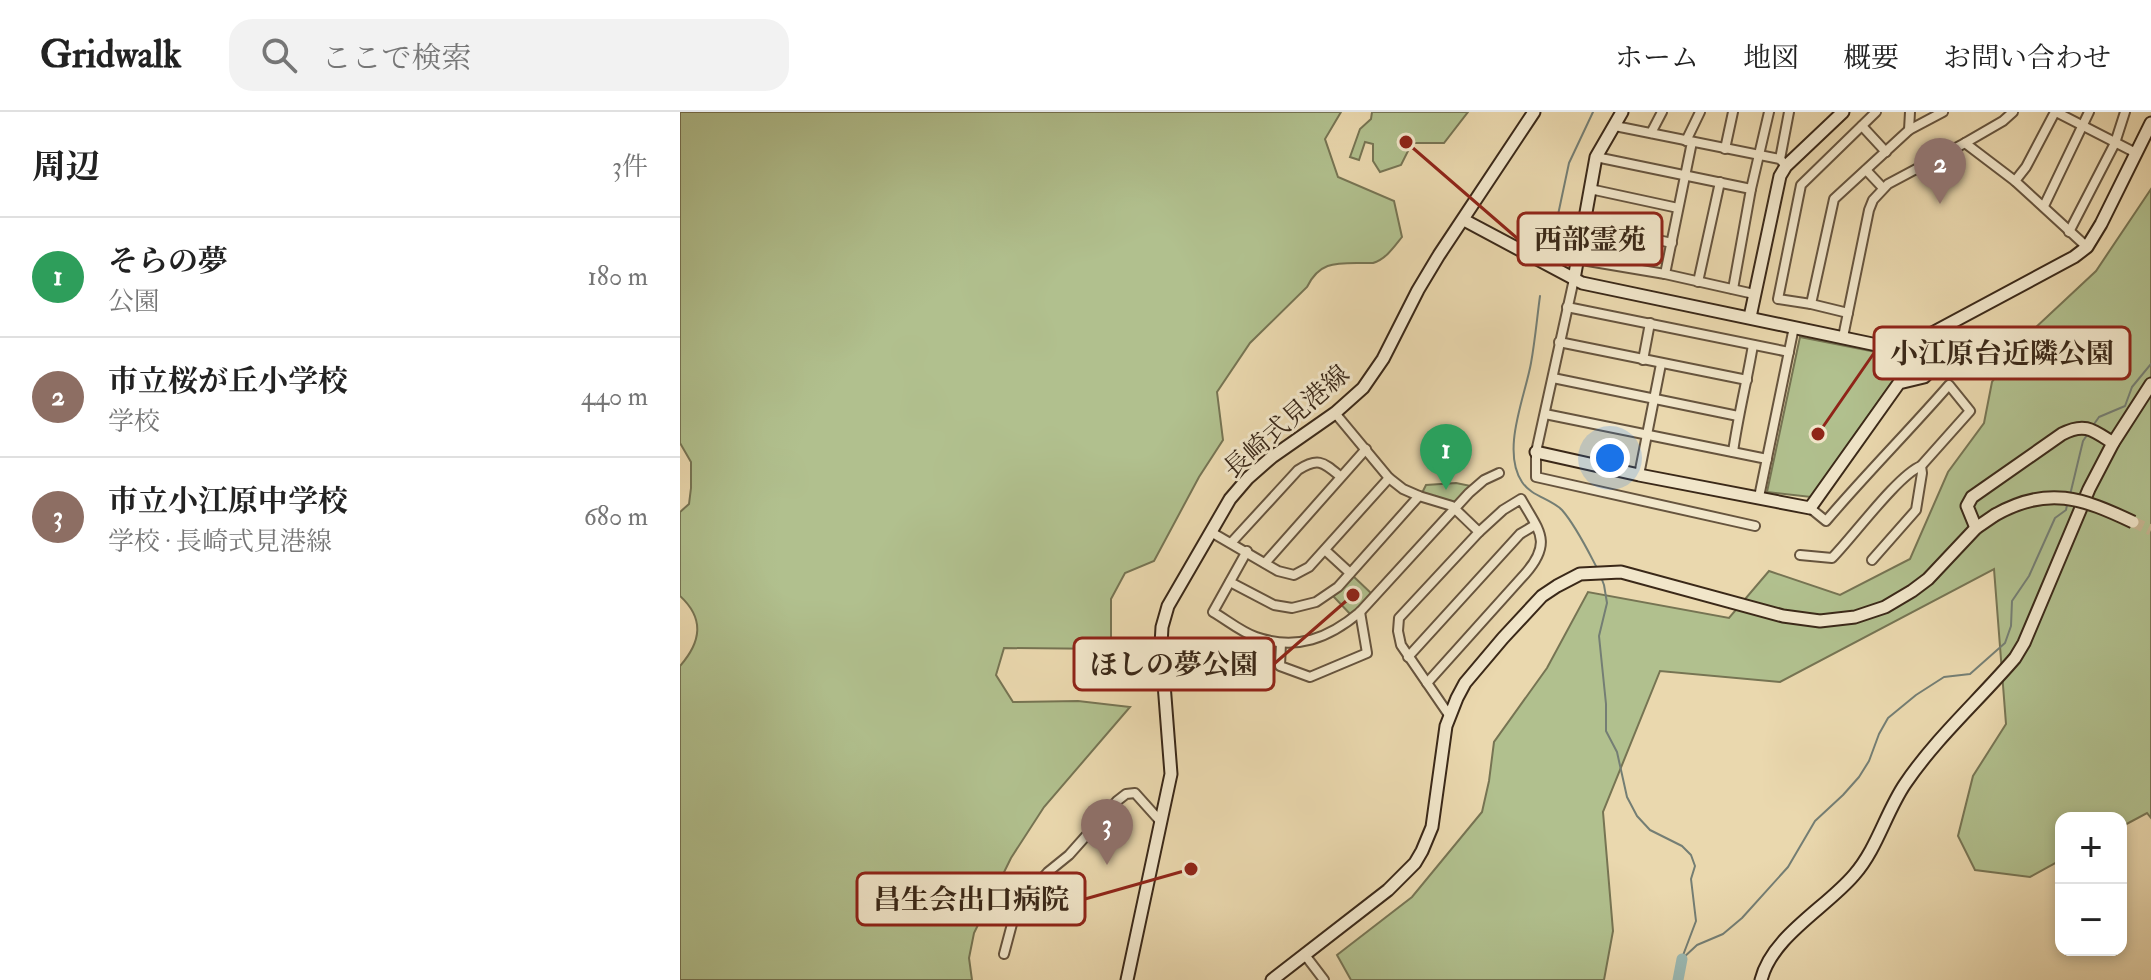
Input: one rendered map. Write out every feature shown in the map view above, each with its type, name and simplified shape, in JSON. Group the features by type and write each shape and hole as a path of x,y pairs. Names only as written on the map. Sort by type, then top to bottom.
{"street":[{"name":"長崎式見港線","path":"1127,980 1171,774 1161,645 1162,627 1172,597 1230,499 1248,478 1272,457 1335,413 1363,388 1383,359 1439,255 1534,112"},
{"path":"1622,112 1596,157 1574,279 1536,452 1536,477 1755,526"},
{"path":"1651,133 1662,112"},
{"path":"1665,274 1686,176 1689,142 1700,112"},
{"path":"1725,149 1733,112"},
{"path":"1733,289 1769,112"},
{"path":"1750,317 1783,163 1789,112"},
{"path":"1783,163 1843,112"},
{"path":"1848,313 1778,299 1801,185 1876,112"},
{"path":"1909,130 1910,112"},
{"path":"1811,304 1834,199 1909,130 1943,112"},
{"path":"1843,337 1873,200 1883,188 2003,121 2013,112"},
{"path":"2015,181 2026,167 2055,112 2136,153"},
{"path":"2044,206 2089,112"},
{"path":"2069,232 2115,143 2125,112"},
{"path":"1464,220 1582,283 1897,348 1908,346 1939,330 2087,247 2151,123"},
{"path":"1615,126 1760,155 1783,163"},
{"path":"1862,126 1886,152"},
{"path":"1965,143 2015,181 2087,247"},
{"path":"1596,157 1751,189"},
{"path":"1866,170 1883,188"},
{"path":"1698,282 1720,182"},
{"path":"1590,189 1678,208"},
{"path":"1584,224 1672,243"},
{"path":"1576,259 1665,274 1754,294"},
{"path":"1567,307 1789,352"},
{"path":"1643,360 1650,323"},
{"path":"1759,497 1794,327"},
{"path":"1810,508 1899,383 1924,377 1949,353 1939,330"},
{"path":"1559,342 1747,380"},
{"path":"1733,452 1753,345"},
{"path":"1639,475 1661,364"},
{"path":"1553,378 1738,416"},
{"path":"1761,980 1770,959 1784,940 1865,861 1903,787 1923,759 2015,658 2024,643 2078,510 2113,443 2151,384"},
{"path":"1536,452 1810,508 1826,521 1949,385 1970,411 1921,466 1895,486 1832,558 1800,555"},
{"path":"1335,413 1389,478 1403,489 1452,506 1479,532"},
{"path":"1545,414 1767,459"},
{"path":"1976,528 1967,506 1972,497 2062,434 2077,427 2089,428 2113,443"},
{"path":"1265,563 1366,449"},
{"path":"1231,543 1298,470 1310,462 1322,462 1340,476"},
{"path":"1872,560 1916,510 1921,466"},
{"path":"1247,551 1213,612 1255,637 1281,643 1320,638 1340,629 1360,612 1455,508 1484,480 1499,473"},
{"path":"1211,532 1278,571 1294,575 1309,567 1389,478"},
{"path":"1230,582 1274,605 1292,608 1316,602 1338,587 1419,496"},
{"path":"1272,980 1395,884 1415,863 1432,827 1449,715 1465,683 1542,596 1580,574 1621,572 1783,616 1834,620 1877,610 1912,591 1928,579 1976,528 2019,504 2059,497 2080,500 2133,522"},
{"path":"1427,683 1535,563 1543,544 1521,499 1503,510 1479,532 1399,618 1401,645 1408,657 1449,715"},
{"path":"1408,657 1520,534 1535,525"},
{"path":"1325,550 1350,573"},
{"path":"1281,643 1280,666 1310,677 1367,653 1360,612"},
{"path":"1004,954 1012,924 1031,891 1069,855 1117,801 1126,794 1135,793 1161,822"},
{"path":"1305,955 1324,980"}],"green space":[{"path":"680,112 1341,112 1325,139 1338,177 1394,201 1402,237 1389,252 1373,263 1335,264 1322,268 1250,343 1217,392 1223,440 1199,477 1154,561 1125,573 1111,599 1111,649 1004,648 996,675 1013,702 1078,701 1130,707 1044,807 1011,858 974,933 969,958 972,980 680,980 680,666 696,639 697,622 694,613 680,596 680,512 689,504 691,462 680,443"},
{"path":"1372,112 1468,112 1444,143 1412,143 1401,165 1380,172 1373,161 1373,144 1365,142 1359,160 1350,157 1360,129 1371,119"},
{"path":"2151,189 2151,818 2147,813 2127,824 2127,812 2055,812 2055,863 2030,877 1975,870 1958,836 1973,776 2006,724 1994,569 1780,682 1660,671 1603,812 1613,931 1604,980 1351,980 1337,955 1412,897 1482,812 1494,742 1547,668 1588,592 1729,618 1769,571 1840,595 1910,559 1948,472 1984,423 1992,382 2018,344 2096,271"},
{"path":"1800,337 1906,358 1935,340 1942,352 1921,371 1897,375 1811,497 1767,492"},
{"path":"1456,483 1471,486 1454,503 1422,493 1426,485"},
{"path":"1352,575 1373,595 1352,616 1333,596"}],"waterway":[{"path":"1552,243 1569,163 1593,112"},
{"path":"1540,296 1531,363 1516,423 1516,469 1526,487 1562,510 1577,530 1597,568"},
{"path":"2092,427 2099,417 2125,406 2132,387 2151,364"},
{"path":"2070,495 2083,441 2089,432"},
{"path":"1682,959 1697,945 1723,934 1742,918 1788,867 1815,821 1859,777 1888,718 1944,677 1970,674 2005,643 2011,626 2012,601 2029,576 2055,518 2066,510 2067,505"},
{"path":"1601,577 1607,603 1599,636 1606,731 1617,752 1627,797 1637,816 1650,830 1682,846 1691,855 1695,866 1691,879 1696,921 1682,958"},
{"path":"1678,980 1682,959"}],"tunnel":[{"path":"2133,522 2151,530"}],"place":[{"name":"西部霊苑","path":"1406,142"},
{"name":"市立桜が丘小学校","path":"1940,204"},
{"name":"小江原台近隣公園","path":"1818,434"},
{"name":"そらの夢","path":"1446,490"},
{"name":"ほしの夢公園","path":"1353,595"},
{"name":"市立小江原中学校","path":"1107,865"},
{"name":"昌生会出口病院","path":"1191,869"}]}
